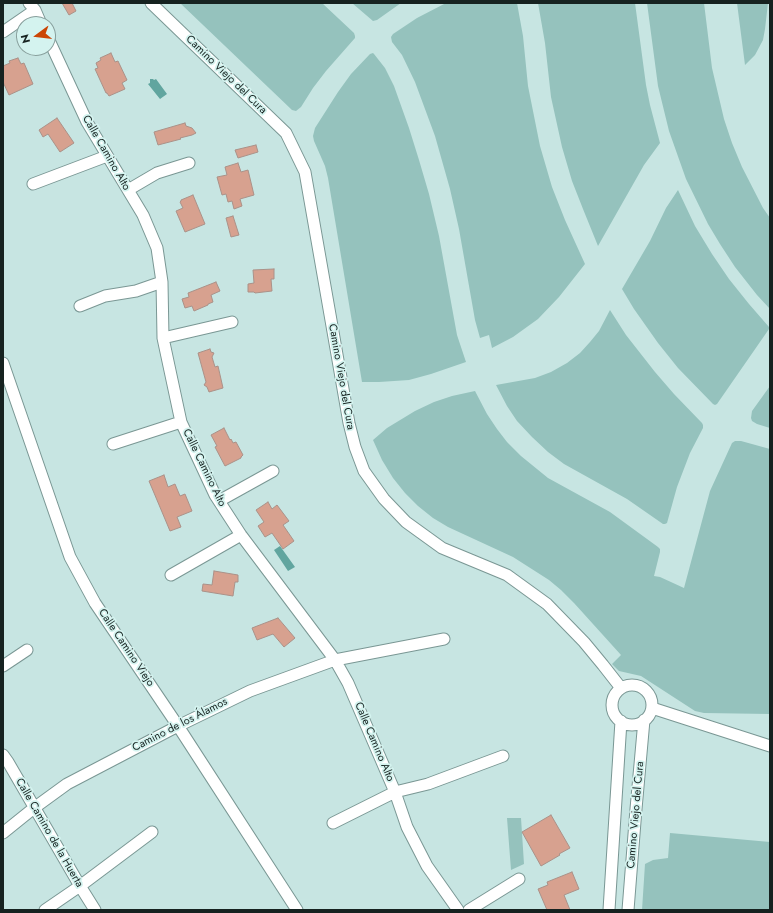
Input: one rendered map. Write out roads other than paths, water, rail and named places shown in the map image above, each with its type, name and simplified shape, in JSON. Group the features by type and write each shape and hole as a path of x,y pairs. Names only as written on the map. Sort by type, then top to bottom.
{"street":[{"name":"Camino Viejo del Cura","path":"151,3 286,133 306,172 349,423 355,447 364,470 384,499 406,522 442,548 507,575 547,604 584,642 621,688"},
{"path":"3,32 32,6 37,16"},
{"name":"Calle Camino Alto","path":"56,55 87,122 143,215 157,248 162,282 163,338 181,422 215,495 241,535 335,660 348,682 395,792 407,827 427,866 458,910"},
{"path":"33,184 107,156"},
{"path":"128,190 157,173 189,163"},
{"path":"80,306 105,296 136,291 162,282"},
{"path":"163,338 232,322"},
{"name":"Calle Camino Viejo","path":"3,362 70,557 95,603 178,726 297,910"},
{"path":"112,444 181,422"},
{"path":"219,501 273,471"},
{"path":"171,575 241,535"},
{"name":"Camino de los Álamos","path":"3,833 67,784 250,690 335,660 444,639"},
{"path":"3,666 27,650"},
{"path":"628,685 636,685 643,688 648,693 652,700 652,708 649,715 644,720 637,724 628,724 621,721 616,716 613,708 613,701 621,688 628,685"},
{"path":"652,708 770,746"},
{"name":"Camino Viejo del Cura","path":"628,910 644,720"},
{"name":"Camino Viejo del Cura","path":"609,910 621,721"},
{"name":"Calle Camino de la Huerta","path":"3,755 95,910"},
{"path":"333,823 395,792 428,784 503,756"},
{"path":"45,910 80,886 152,832"},
{"path":"469,910 519,879"}]}
